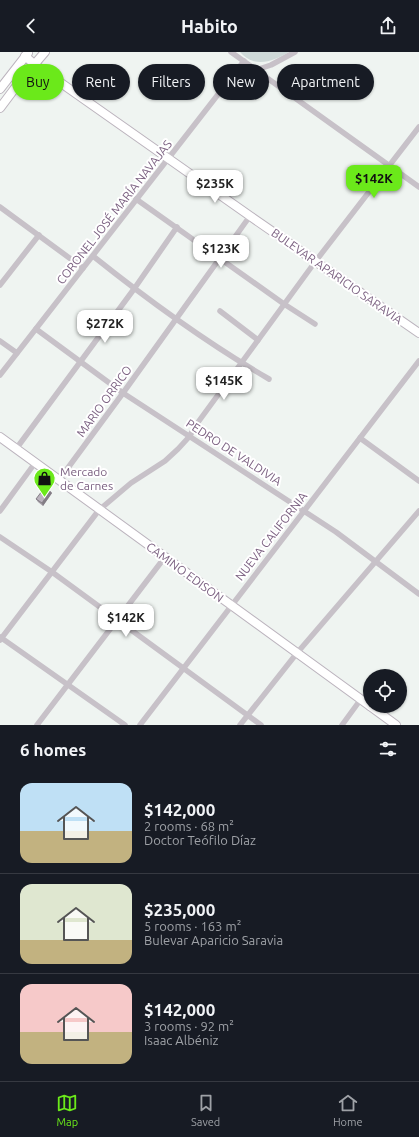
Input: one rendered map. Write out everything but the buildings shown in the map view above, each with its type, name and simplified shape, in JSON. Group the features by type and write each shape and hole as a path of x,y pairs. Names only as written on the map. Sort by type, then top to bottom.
{"street":[{"path":"34,64 45,52"},
{"path":"231,52 248,64"},
{"path":"269,66 295,52"},
{"path":"0,89 25,53"},
{"name":"BULEVAR APARICIO SARAVIA","path":"25,53 34,64"},
{"name":"CORONEL JOSÉ MARÍA NAVAJAS","path":"0,375 244,61"},
{"path":"269,79 419,187"},
{"name":"BULEVAR APARICIO SARAVIA","path":"64,85 315,262 419,333"},
{"path":"0,108 12,92"},
{"path":"124,725 1,638 100,510 132,483 165,461 188,437 315,262 419,127"},
{"path":"136,199 220,257 284,304 315,324"},
{"path":"0,207 83,268"},
{"name":"MARIO ORRICO","path":"59,480 250,216"},
{"path":"16,449 134,289 176,227"},
{"path":"0,284 39,235"},
{"path":"92,256 176,319 241,363 269,379"},
{"path":"220,311 258,340"},
{"name":"PEDRO DE VALDIVIA","path":"36,329 123,393 188,437 304,510 336,532 419,594"},
{"path":"0,341 17,353"},
{"name":"NUEVA CALIFORNIA","path":"140,725 419,361"},
{"name":"CAMINO EDISON","path":"0,437 361,699"},
{"path":"360,438 419,481"},
{"path":"0,511 36,463"},
{"path":"240,725 297,653 419,511"},
{"path":"0,537 52,572 262,725"},
{"path":"37,725 165,557"},
{"path":"342,725 361,699"},
{"name":"CAMINO EDISON","path":"380,713 396,725"}],"shaded area":[{"path":"240,52 289,52 277,58 264,62 258,62 246,57"}],"place":[{"name":"Mercado de Carnes","path":"45,498"}]}
